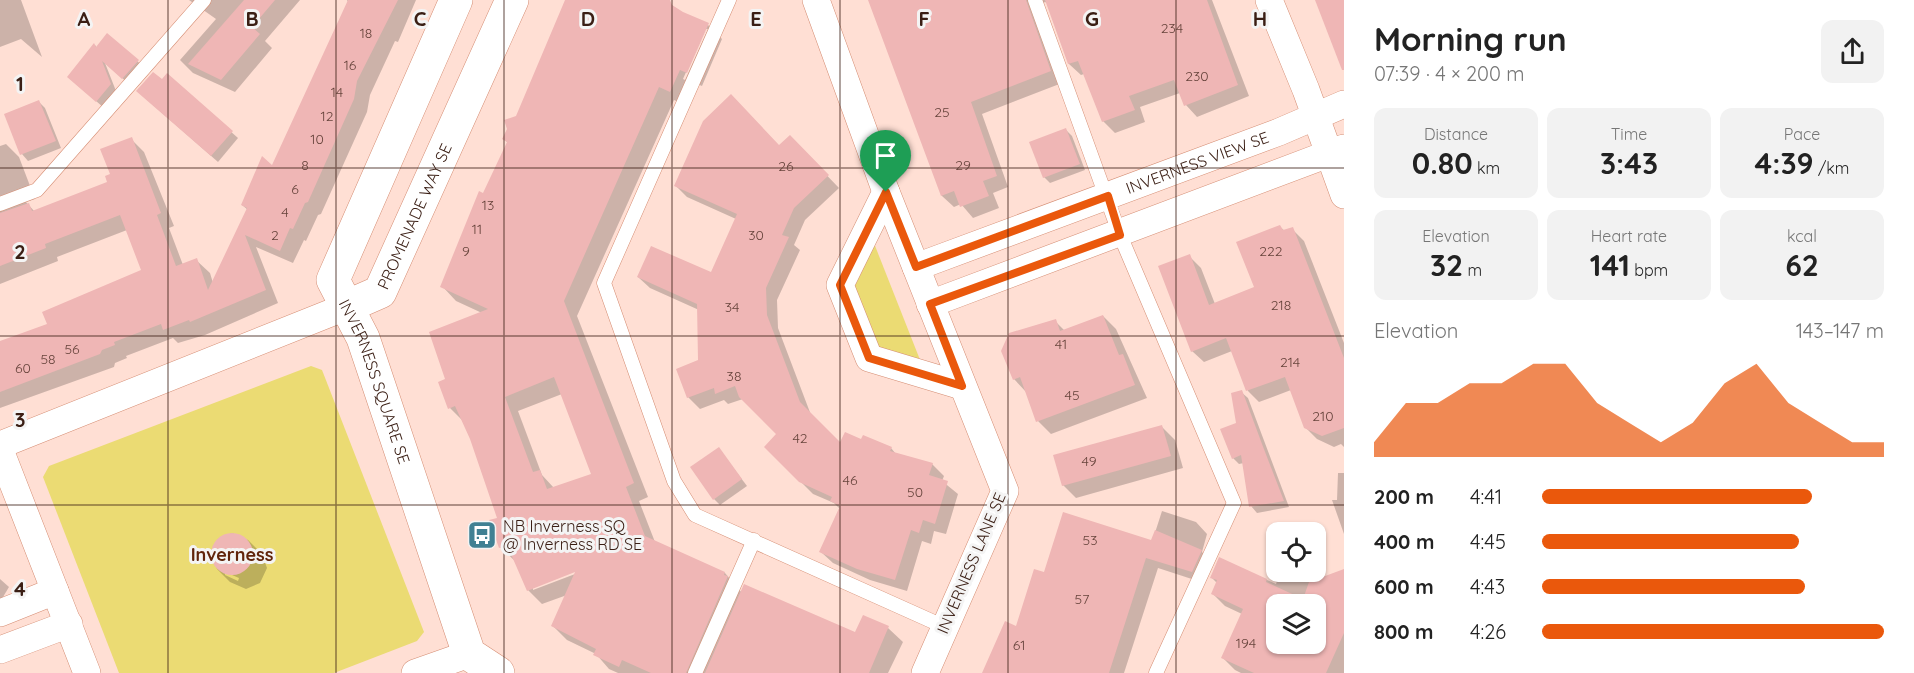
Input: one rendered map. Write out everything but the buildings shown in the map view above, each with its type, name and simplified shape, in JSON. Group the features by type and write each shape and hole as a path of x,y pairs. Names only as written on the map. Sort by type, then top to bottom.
{"street":[{"path":"348,306 333,280 456,0"},
{"name":"PROMENADE WAY SE","path":"348,306 380,292 512,0"},
{"name":"INVERNESS LANE SE","path":"816,0 886,192 1005,491 925,673"},
{"path":"1269,0 1316,116 1336,151 1344,195"},
{"name":"INVERNESS VIEW SE","path":"916,267 1108,196 1344,104"},
{"path":"930,304 1120,235 1336,151"},
{"path":"886,192 840,285 869,358 962,386"},
{"name":"INVERNESS SQUARE SE","path":"0,445 348,306 363,338 469,654"},
{"path":"0,450 87,673"},
{"path":"0,613 55,591"},
{"path":"0,650 69,624"},
{"path":"415,673 469,654 498,673"}],"lane":[{"path":"0,204 37,190 204,0"},
{"path":"729,0 604,283 675,480 695,515 945,627"},
{"path":"1035,0 1108,196 1120,235 1234,502 1156,673"},
{"path":"695,673 754,540"}],"shaded area":[{"path":"868,228 926,375 869,358 840,285"},
{"path":"311,366 322,370 424,632 417,641 334,673 119,673 43,477 49,466"}],"place":[{"name":"NB Inverness SQ @ Inverness RD SE","path":"482,535"}],"district":[{"name":"Inverness","path":"232,554"}],"route":[{"path":"886,192 916,267 1108,196 1120,235 930,304 962,386 869,358 840,285 886,192"}]}
